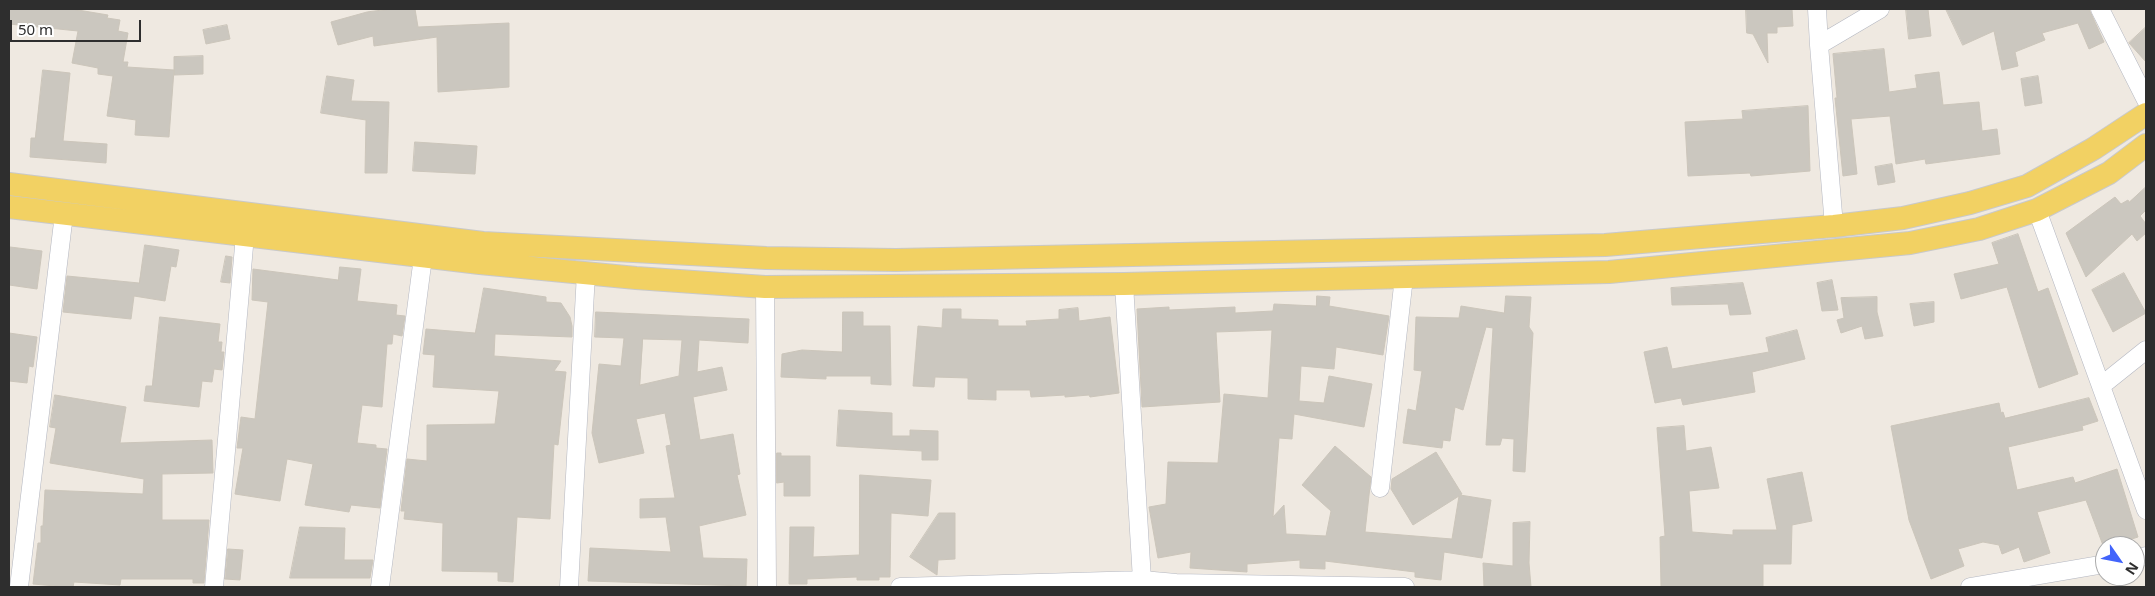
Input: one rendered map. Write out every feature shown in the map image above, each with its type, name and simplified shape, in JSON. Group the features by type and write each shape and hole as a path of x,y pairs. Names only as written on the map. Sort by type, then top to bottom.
{"main road":[{"path":"9,184 482,243 766,258 905,260 1605,245 1834,226 1903,218 1970,203 2027,186 2093,149 2146,114"},
{"path":"9,207 423,257 586,273 765,287 1124,284 1609,272 1910,244 1979,229 2037,210 2109,173 2146,145"}],"street":[{"path":"1817,9 1834,226"},
{"path":"1819,45 1880,9"},
{"path":"2100,9 2146,100"},
{"path":"2037,210 2146,510"},
{"path":"19,587 64,214"},
{"path":"214,587 246,235"},
{"path":"380,587 423,257"},
{"path":"569,587 586,273"},
{"path":"1380,488 1404,277"},
{"path":"1124,284 1142,580"},
{"path":"765,287 767,587"},
{"path":"2101,386 2146,350"},
{"path":"1970,587 2095,566"},
{"path":"900,587 1142,580 1177,585 1405,587"}],"building":[{"path":"9,9 72,9 108,15 107,18 120,20 118,31 128,33 123,62 128,62 127,67 174,70 169,137 135,135 136,120 107,116 113,76 98,74 98,68 72,63 78,31 9,24"},
{"path":"415,9 418,27 509,23 509,87 438,92 437,37 374,46 373,36 338,45 331,22 367,12"},
{"path":"1746,9 1792,9 1793,26 1777,27 1777,33 1767,33 1768,63 1753,34 1747,33"},
{"path":"1906,9 1928,9 1931,36 1909,39"},
{"path":"1946,9 2089,9 2104,42 2089,49 2078,23 2042,33 2045,40 2015,52 2018,66 2002,70 1994,31 1963,45"},
{"path":"227,25 230,39 206,44 203,30"},
{"path":"2146,27 2146,62 2129,43"},
{"path":"1884,49 1889,92 1917,88 1915,75 1939,72 1943,105 1979,102 1982,131 1997,129 2000,154 1926,164 1925,159 1896,164 1890,116 1851,119 1857,174 1843,176 1835,98 1837,98 1833,54"},
{"path":"203,56 203,74 174,75 174,57"},
{"path":"43,70 70,73 63,141 107,144 106,163 30,157 31,138 35,138"},
{"path":"327,76 354,80 351,101 389,102 387,173 365,173 366,120 321,113"},
{"path":"2038,76 2042,103 2025,106 2021,79"},
{"path":"1808,106 1810,171 1751,176 1750,173 1688,176 1685,122 1743,119 1742,111"},
{"path":"415,142 477,146 475,174 413,171"},
{"path":"1892,164 1895,182 1878,185 1875,167"},
{"path":"2146,187 2146,210 2140,216 2146,224 2146,233 2137,241 2132,234 2086,277 2066,233 2115,197 2121,204 2128,200 2129,202"},
{"path":"2018,234 2038,292 2048,288 2078,374 2039,388 2007,287 1961,299 1954,274 1999,264 1992,243"},
{"path":"145,245 179,250 176,267 171,266 165,301 134,296 131,319 63,312 67,276 139,283"},
{"path":"10,247 42,251 37,289 9,285"},
{"path":"226,256 232,257 230,283 221,282"},
{"path":"340,267 361,269 357,301 397,305 396,315 405,316 402,336 393,334 392,344 387,344 382,407 362,405 357,443 376,445 376,448 387,449 380,508 351,505 349,512 305,505 313,464 287,459 280,501 235,494 243,448 237,448 241,417 255,419 268,302 252,300 253,269 338,280"},
{"path":"2124,273 2146,313 2113,332 2092,290"},
{"path":"1832,280 1838,310 1822,311 1817,283"},
{"path":"1743,283 1751,314 1730,315 1728,304 1672,305 1671,288"},
{"path":"484,288 546,297 546,302 561,303 570,317 572,326 572,337 495,334 494,356 561,361 554,371 566,372 558,445 554,444 550,519 517,517 513,582 498,581 498,572 442,571 443,523 404,519 405,511 401,511 407,459 427,461 427,425 495,424 499,391 433,387 435,355 423,354 426,329 475,333"},
{"path":"1317,296 1330,297 1329,306 1389,316 1383,355 1336,347 1334,369 1301,366 1299,401 1324,403 1329,376 1372,384 1364,427 1294,414 1292,439 1279,438 1273,517 1284,505 1286,534 1326,536 1331,511 1302,485 1335,446 1371,477 1365,532 1452,539 1459,496 1413,525 1391,489 1392,479 1436,452 1462,494 1460,495 1491,500 1482,558 1444,552 1441,580 1415,577 1415,572 1325,561 1325,569 1300,568 1300,560 1247,564 1247,572 1190,568 1191,552 1158,558 1149,507 1166,504 1168,462 1218,463 1224,394 1268,398 1272,330 1216,332 1220,402 1142,407 1137,309 1169,307 1169,310 1235,307 1235,313 1273,311 1274,304 1316,306"},
{"path":"1506,296 1531,297 1529,327 1533,333 1525,472 1513,471 1514,439 1502,438 1500,445 1486,445 1493,328 1486,327 1463,410 1455,407 1450,441 1443,440 1442,448 1403,443 1408,409 1416,411 1422,371 1414,370 1416,317 1459,318 1461,306 1504,313"},
{"path":"1877,297 1877,312 1883,336 1865,339 1862,326 1841,333 1837,320 1844,318 1841,298"},
{"path":"1934,302 1934,322 1914,326 1910,304"},
{"path":"1078,308 1079,321 1110,317 1119,393 1090,397 1089,395 1065,397 1065,395 1031,397 1030,390 996,390 996,400 968,399 968,378 935,377 934,387 913,386 918,326 942,328 943,309 961,309 961,319 998,320 998,326 1027,326 1026,321 1059,319 1059,310"},
{"path":"596,312 749,319 748,343 699,340 697,372 722,367 727,390 693,397 700,440 733,434 740,474 737,475 746,515 699,526 703,558 747,559 746,586 588,581 590,548 671,552 666,517 640,518 640,499 675,498 666,446 671,445 665,413 636,419 644,453 599,463 592,433 599,364 621,366 624,338 595,337","holes":["643,339 682,340 679,376 640,385"]},
{"path":"843,312 863,312 863,326 890,326 891,385 871,384 871,376 826,376 826,379 781,377 782,354 802,350 842,352"},
{"path":"160,317 220,324 218,342 222,342 221,352 224,352 222,370 214,369 212,382 202,381 199,407 144,401 146,386 152,386"},
{"path":"1797,330 1805,359 1752,372 1755,392 1683,405 1681,398 1655,403 1644,352 1667,347 1672,369 1769,352 1766,338"},
{"path":"9,333 37,337 33,367 29,366 27,383 9,381"},
{"path":"55,395 126,407 120,443 212,440 213,473 162,474 162,520 209,520 204,583 193,583 193,579 121,579 120,585 74,582 73,587 66,587 33,584 38,543 41,543 45,490 143,494 144,479 50,463 56,428 50,427"},
{"path":"2089,398 2098,421 2082,426 2083,430 2008,447 2017,490 2073,477 2075,483 2117,469 2138,536 2100,536 2086,500 2037,512 2050,553 2024,562 2019,547 2002,554 1999,545 1983,542 1958,549 1964,566 1931,579 1909,520 1891,426 1999,403 2001,413 2003,412 2005,418"},
{"path":"839,410 892,413 892,436 910,436 910,430 938,431 938,460 922,460 922,451 837,446"},
{"path":"1684,426 1686,451 1711,447 1719,488 1689,491 1692,532 1733,535 1733,530 1777,530 1767,479 1802,472 1812,521 1792,525 1791,564 1763,564 1763,587 1661,587 1660,537 1665,536 1657,428"},
{"path":"777,453 781,453 781,456 810,456 810,496 784,496 784,482 777,483"},
{"path":"860,475 931,480 928,516 891,513 890,577 879,577 879,580 857,580 857,577 807,579 807,584 789,584 790,527 814,527 813,557 859,555"},
{"path":"939,513 955,513 955,559 938,560 937,575 910,557"},
{"path":"1530,522 1529,563 1531,587 1484,587 1483,563 1513,566 1513,523"},
{"path":"300,527 345,528 344,560 373,560 370,578 290,578"},
{"path":"228,549 243,550 240,580 225,579"}]}
